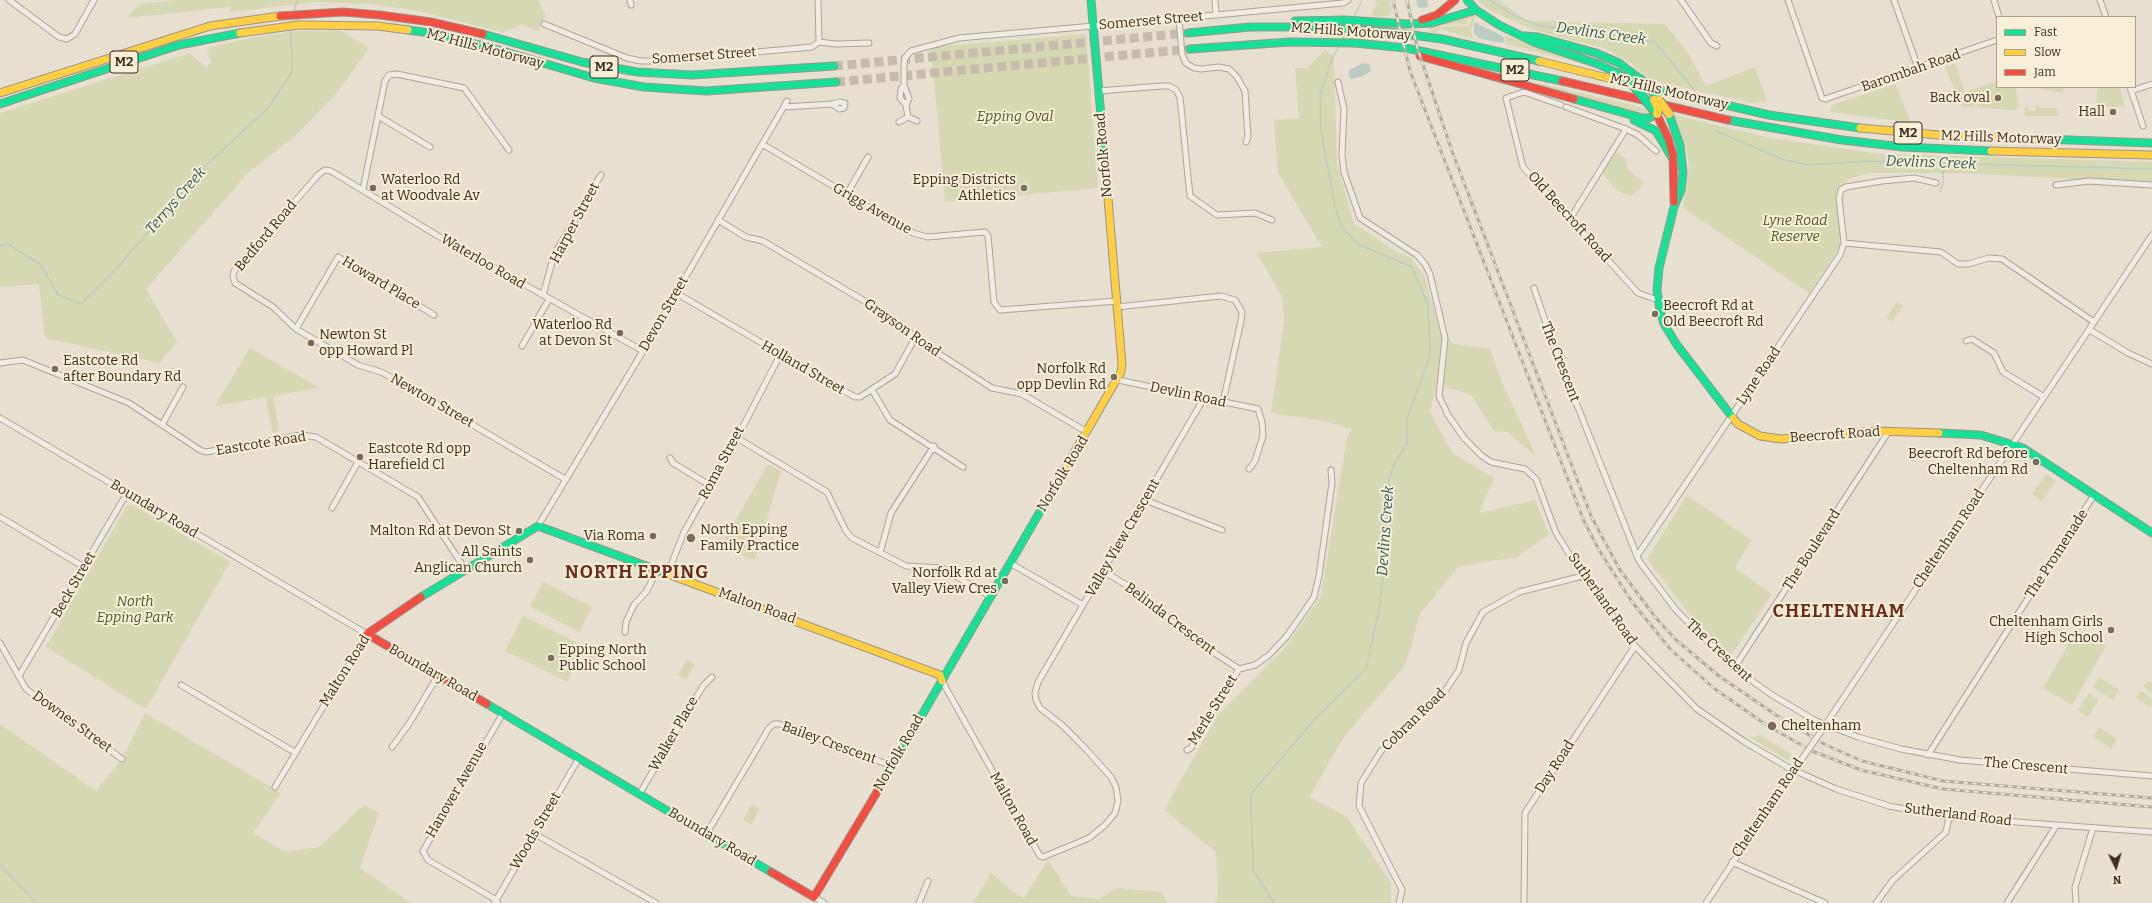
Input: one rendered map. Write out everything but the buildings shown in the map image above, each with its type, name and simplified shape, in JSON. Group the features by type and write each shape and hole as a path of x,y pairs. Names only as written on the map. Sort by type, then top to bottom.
{"main road":[{"name":"Norfolk Road","path":"814,897 1118,380 1122,364 1091,0"},
{"path":"1407,24 1437,15 1455,0"},
{"name":"Beecroft Road","path":"1467,0 1476,10 1499,26 1522,35 1536,43 1598,64 1614,72 1634,86 1657,114 1668,138 1674,162 1674,207"},
{"path":"1250,28 1277,23 1345,20 1407,24 1432,23 1476,10"},
{"name":"M2 Hills Motorway","path":"0,93 210,26 249,19 313,13 343,12 380,15 459,28 556,56 637,72 700,75 834,66"},
{"name":"M2 Hills Motorway","path":"0,104 179,45 251,30 298,25 378,26 457,38 594,78 644,87 713,91 836,82"},
{"name":"M2 Hills Motorway","path":"1188,33 1250,28 1341,28 1364,30 1442,39 1472,45 1625,82 1803,121 1926,135 2152,143"},
{"name":"Beecroft Road","path":"1522,35 1538,37 1596,53 1639,78 1656,95 1669,114 1680,145 1683,173 1681,190 1674,207 1659,268 1658,300 1664,324 1675,342 1732,417 1747,430 1770,438 1796,438 1865,431 1981,435 2012,444 2034,454 2094,495 2150,529"},
{"name":"M2 Hills Motorway","path":"1190,49 1290,42 1332,41 1406,48 1502,67 1737,122 1842,140 1932,149 2152,155"},
{"name":"M2","path":"1406,48 1425,58 1642,118 1649,118 1657,114"},
{"path":"1629,72 1654,100 1658,108 1657,114"},
{"name":"M2","path":"1579,101 1652,128 1660,135 1674,162"},
{"name":"Malton Road","path":"367,634 465,569 538,526 658,569 940,675 942,681"},
{"name":"Boundary Road","path":"367,634 640,793 814,897"}],"street":[{"path":"9,0 59,37 67,39 75,34 94,0"},
{"path":"818,0 819,42"},
{"path":"1214,0 1216,15"},
{"name":"Somerset Street","path":"904,85 905,58 911,51 959,38 1179,19 1342,3 1348,0"},
{"path":"1681,0 1712,42 1717,46"},
{"name":"Barombah Road","path":"1788,0 1822,98 1825,100 1996,40"},
{"path":"1894,0 1918,68"},
{"path":"1994,0 1999,16"},
{"path":"2100,0 2106,16"},
{"path":"1179,19 1182,54 1186,63 1194,68 1224,68 1234,72 1245,91 1248,137 1246,142"},
{"name":"Somerset Street","path":"544,24 627,58 657,62 812,47 819,42 836,44 869,43"},
{"path":"363,189 385,81 389,75 397,74 464,88 509,150"},
{"name":"Sutherland Road","path":"1338,82 1344,109 1342,155 1344,172 1360,218 1417,255 1425,264 1430,274 1445,338 1439,396 1448,415 1464,438 1482,456 1491,462 1525,469 1536,479 1556,533 1584,576 1635,646 1697,709 1745,742 1795,770 1830,787 1862,798 1919,812 1949,817 2152,832"},
{"path":"2136,88 2152,84"},
{"path":"904,85 909,99 906,106"},
{"path":"904,85 901,89 900,98 906,106 908,117"},
{"path":"1098,91 1162,86 1169,86 1176,90 1180,97 1190,196 1218,215 1255,213 1272,220"},
{"path":"2131,89 2143,126"},
{"name":"Old Beecroft Road","path":"1626,129 1524,92 1506,98 1523,167 1638,293 1658,300"},
{"name":"Devon Street","path":"538,526 643,351 787,101"},
{"path":"784,107 832,104"},
{"path":"378,116 430,147"},
{"path":"899,122 908,117 917,120"},
{"path":"1570,219 1626,129 1638,135 1656,151"},
{"name":"Grigg Avenue","path":"762,144 919,236 986,233 994,302 1000,310 1117,304"},
{"path":"846,194 868,157"},
{"name":"Waterloo Road","path":"325,170 331,171 363,189 438,236 643,351"},
{"name":"Bedford Road","path":"296,329 273,307 240,288 235,283 233,276 234,271 319,174 325,170"},
{"name":"Harper Street","path":"543,295 554,255 601,175"},
{"path":"1936,183 1914,178 1846,187 1841,190 1839,198 1844,243 1941,252 1958,264 1989,258 2002,259 2094,322"},
{"path":"2056,185 2089,181 2152,185"},
{"name":"Grayson Road","path":"718,220 746,237 763,241 878,309 915,338 992,388 1022,394 1087,432"},
{"name":"Cheltenham Road","path":"1706,903 2152,235"},
{"name":"Lyne Road","path":"1637,556 1840,255 1844,243"},
{"name":"Howard Place","path":"296,329 338,257 434,315"},
{"name":"The Crescent","path":"1534,288 1535,298 1556,354 1637,556 1676,610 1734,668 1772,696 1825,725 1874,742 1928,755 1994,764 2152,776"},
{"name":"Holland Street","path":"676,293 850,396 860,397 895,374 915,338"},
{"path":"1117,304 1221,296 1235,300 1242,312 1242,321 1223,402"},
{"path":"522,346 550,299"},
{"name":"Newton Street","path":"296,329 358,365 381,372 396,380 565,479"},
{"path":"2090,330 2128,354 2152,364"},
{"path":"1966,341 1972,340 1994,353 2003,372 2044,397"},
{"name":"Roma Street","path":"668,573 684,532 711,486 780,355"},
{"name":"Eastcote Road","path":"0,363 23,360 129,403 206,452 309,434 418,497 465,569"},
{"name":"Devlin Road","path":"1118,380 1258,409 1262,422 1263,436 1255,461 1250,469"},
{"path":"162,425 183,387"},
{"path":"872,390 890,420 934,446 963,466"},
{"name":"Valley View Crescent","path":"1010,563 1083,605 1204,398"},
{"name":"Boundary Road","path":"0,418 367,634"},
{"name":"The Boulevard","path":"1734,668 1889,431"},
{"path":"736,438 823,489 830,496 848,535 906,566 942,568 991,597"},
{"path":"880,552 891,513 934,446"},
{"path":"670,458 673,463 711,486"},
{"path":"332,508 358,462"},
{"path":"1239,669 1255,665 1269,655 1287,636 1314,597 1319,576 1331,490 1331,470"},
{"name":"Beck Street","path":"19,676 127,493"},
{"name":"The Promenade","path":"1928,755 2094,495"},
{"path":"1145,500 1222,530"},
{"path":"0,517 84,566"},
{"path":"625,632 626,622 637,601 646,592 658,569"},
{"name":"Belinda Crescent","path":"1103,571 1140,594 1187,635 1239,669"},
{"name":"Cobran Road","path":"1399,903 1402,890 1359,806 1361,784 1381,751 1443,694 1459,670 1466,643 1483,612 1519,592 1584,576"},
{"name":"Malton Road","path":"942,681 1038,854 1043,857 1096,834 1112,818 1118,801 1116,787 1111,777 1062,725 1040,708 1036,700 1038,682 1083,605"},
{"name":"Malton Road","path":"276,787 367,634"},
{"name":"Downes Street","path":"0,643 26,689 122,759"},
{"name":"Day Road","path":"1524,903 1526,813 1635,646"},
{"name":"Merle Street","path":"1186,750 1191,748 1239,669"},
{"path":"392,746 409,724 438,676"},
{"name":"Walker Place","path":"640,793 703,686 712,677"},
{"path":"181,685 296,753"},
{"name":"Hanover Avenue","path":"496,902 428,860 423,851 503,713"},
{"name":"Bailey Crescent","path":"707,834 769,728 774,724 779,724 892,766"},
{"name":"Woods Street","path":"496,902 578,758"},
{"path":"1876,903 1894,880 1946,832 1949,817"},
{"path":"2007,903 2056,826"},
{"path":"2076,903 2074,886 2093,828"},
{"path":"535,834 656,903"},
{"path":"1732,862 1825,903"},
{"path":"919,903 928,881"},
{"name":"Boundary Road","path":"814,897 824,903"}],"green space":[{"path":"176,0 538,0 546,16 538,31 523,25 502,32 419,11 371,4 316,2 230,12 230,7 127,18 140,4"},
{"path":"1374,0 1390,0 1392,12 1388,16 1382,17 1371,15 1377,3"},
{"path":"1477,0 1499,0 1527,21 1664,24 1685,48 1706,86 1755,67 1767,101 1752,103 1649,80 1633,65 1606,49 1534,30 1489,10"},
{"path":"1471,14 1475,16 1471,31 1473,39 1440,29 1443,27 1467,26 1471,21"},
{"path":"1470,16 1466,24 1442,25 1436,33 1430,32 1429,29"},
{"path":"296,31 341,31 369,48 337,93 292,139 249,172 146,289 177,342 159,363 45,338 39,284 0,287 0,113 190,53 206,68 211,62 207,48 255,37"},
{"name":"Epping Oval","path":"1086,34 1098,188 945,202 931,47"},
{"path":"1329,34 1357,35 1389,39 1389,42 1329,37"},
{"path":"1504,35 1530,44 1599,68 1506,44"},
{"path":"1325,50 1334,57 1337,163 1354,224 1398,253 1410,257 1424,275 1438,324 1453,344 1490,349 1501,380 1536,456 1507,432 1494,431 1471,395 1437,384 1430,412 1452,453 1494,478 1479,513 1535,500 1549,534 1517,557 1459,566 1420,614 1406,664 1344,737 1309,797 1346,816 1391,883 1391,903 1215,903 1218,897 1216,852 1164,810 1218,715 1283,650 1321,596 1347,437 1352,429 1319,420 1271,413 1284,321 1282,297 1257,253 1322,247 1278,173 1274,120 1299,118 1295,68 1307,68"},
{"path":"1955,63 1965,92 1996,81 1996,88 2016,88 2019,107 2015,110 2007,110 1977,107 1977,99 1964,99 1964,102 1974,103 1974,107 1962,107 1945,67"},
{"path":"1539,83 1640,107 1652,113 1643,115 1537,84"},
{"path":"1895,84 1912,125 1900,121 1830,112 1832,105"},
{"path":"2040,88 2064,88 2063,93"},
{"path":"2120,88 2125,107 2096,107 2097,89"},
{"path":"2036,105 2039,105 2039,108 2057,108 2059,116 2025,116 2025,107 2028,107 2028,111 2036,111"},
{"name":"Lyne Road Reserve","path":"1674,115 1770,138 1880,154 2152,162 2152,183 1958,173 1869,173 1848,179 1841,192 1840,247 1809,293 1683,208 1689,167 1686,147"},
{"path":"1618,152 1626,160 1630,171 1644,182 1640,189 1633,195 1627,195 1616,190 1601,172"},
{"path":"1897,302 1903,306 1892,322 1886,318"},
{"path":"250,348 319,388 273,396 279,431 272,432 266,397 215,406"},
{"path":"768,464 781,471 755,560 745,557 723,542"},
{"path":"2046,474 2056,481 2042,501 2032,494"},
{"path":"1687,495 1751,540 1735,568 1772,594 1731,655 1694,620 1647,559"},
{"name":"North Epping Park","path":"132,505 230,562 146,709 46,647 126,507"},
{"path":"543,582 592,607 579,632 530,606"},
{"path":"523,616 584,646 567,682 505,651"},
{"path":"2077,629 2106,646 2072,705 2043,688"},
{"path":"590,653 596,656 591,666 585,663"},
{"path":"687,659 695,664 686,680 678,675"},
{"path":"2099,677 2119,690 2113,700 2093,687"},
{"path":"2148,681 2152,683 2152,693 2143,687"},
{"path":"2141,691 2152,699 2151,708 2136,698"},
{"path":"2089,693 2099,700 2088,717 2078,710"},
{"path":"145,713 281,793 253,833 285,852 319,847 364,805 379,813 360,868 411,903 0,903 0,724 96,791 122,759"},
{"path":"2099,727 2117,739 2111,749 2093,737"},
{"path":"1760,735 1791,754 1789,761 1751,738"},
{"path":"752,804 760,809 751,825 743,820"},
{"path":"1048,860 1071,896 1099,899 1117,888 1161,892 1167,903 973,903 991,873 1013,892 1024,898"}],"shaded area":[{"path":"1416,0 1427,0 1428,7 1420,8 1417,6"},
{"path":"1474,22 1501,35 1504,38 1504,42 1501,43 1478,38 1474,33"},
{"path":"1363,63 1369,64 1371,71 1363,76 1352,79 1349,77 1349,70"}],"waterway":[{"name":"Terrys Creek","path":"294,12 297,0"},
{"name":"Devlins Creek","path":"1490,0 1513,15 1540,26 1655,42 1695,91"},
{"name":"Devlins Creek","path":"1354,17 1361,2"},
{"name":"Terrys Creek","path":"0,245 8,244 40,264 58,295 81,304 118,267 204,167 267,109 292,72 291,29"},
{"name":"Devlins Creek","path":"1342,40 1346,33"},
{"name":"Devlins Creek","path":"1274,903 1253,870 1251,794 1314,720 1366,669 1379,610 1386,552 1386,497 1389,479 1394,465 1407,444 1407,419 1430,355 1428,305 1412,267 1359,245 1341,226 1335,206 1321,131 1320,95 1332,58 1339,47"},
{"name":"Devlins Creek","path":"1716,131 1782,159 1808,165 1868,161 2152,169"},
{"path":"1940,192 1943,183 1943,163"},
{"path":"0,865 37,903"}],"tunnel":[{"path":"834,66 1188,33"},
{"path":"836,82 1190,49"}],"railway":[{"path":"1393,0 1410,71 1584,521 1599,550 1632,602 1671,650 1715,689 1768,726 1812,751 1861,770 1943,789 2152,807"},
{"path":"1407,0 1417,47 1452,151 1591,516 1620,570 1656,618 1675,639 1719,676 1776,715 1824,744 1862,761 1943,781 2152,798"}],"traffic: fast":[{"path":"1091,0 1106,175"},
{"path":"1467,0 1476,10 1499,25 1536,43 1598,64 1615,72"},
{"path":"1295,21 1345,20 1407,24 1432,23 1476,10"},
{"path":"1188,33 1250,27 1317,27 1389,32 1442,39 1539,61"},
{"path":"408,30 430,33 492,48 594,78 644,87 706,91 836,82"},
{"path":"0,104 179,45 240,33"},
{"path":"483,34 582,62 637,72 692,75 834,66"},
{"path":"1525,36 1538,37 1596,53 1619,63 1639,78"},
{"path":"1190,49 1290,42 1355,43 1406,48 1562,81"},
{"path":"1615,72 1634,86 1656,113"},
{"path":"1630,76 1642,87"},
{"path":"1639,78 1656,95"},
{"path":"1644,86 1769,115 1860,128"},
{"path":"1574,99 1642,118 1649,118 1657,114"},
{"path":"1669,114 1680,145 1683,173 1681,190 1674,207 1659,268 1657,290 1660,311 1664,324 1677,345 1733,418"},
{"path":"1634,120 1656,131 1674,161"},
{"path":"1728,120 1842,140 1903,147 1991,151"},
{"path":"2042,139 2152,143"},
{"path":"1939,433 1981,435 2023,448 2152,533"},
{"path":"886,777 1056,484"},
{"path":"421,597 538,526 665,573"},
{"path":"487,704 771,872"}],"traffic: slow":[{"path":"0,93 210,26 280,16"},
{"path":"240,33 298,25 378,26 408,30"},
{"path":"1539,61 1632,84"},
{"path":"1654,100 1658,108 1657,114"},
{"path":"1659,100 1669,114"},
{"path":"1860,128 1950,136 2042,139"},
{"path":"1991,151 2152,155"},
{"path":"1056,484 1121,372 1122,364 1106,175"},
{"path":"1733,418 1738,424 1760,436 1781,439 1877,431 1939,433"},
{"path":"665,573 940,675 942,681"}],"traffic: jam":[{"path":"1422,20 1437,15 1455,0"},
{"path":"280,16 343,12 380,15 431,22 483,34"},
{"path":"1420,56 1574,99"},
{"path":"1562,81 1728,120"},
{"path":"1656,113 1668,138 1673,156 1674,202"},
{"path":"421,597 367,634 487,704"},
{"path":"771,872 814,897 886,777"}],"place":[{"name":"Back oval","path":"1998,98"},
{"name":"Hall","path":"2113,112"},
{"name":"Waterloo Rd at Woodvale Av","path":"373,188"},
{"name":"Epping Districts Athletics","path":"1024,188"},
{"name":"Beecroft Rd at Old Beecroft Rd","path":"1655,314"},
{"name":"Waterloo Rd at Devon St","path":"620,333"},
{"name":"Newton St opp Howard Pl","path":"311,343"},
{"name":"Eastcote Rd after Boundary Rd","path":"55,369"},
{"name":"Norfolk Rd opp Devlin Rd","path":"1114,377"},
{"name":"Eastcote Rd opp Harefield Cl","path":"360,457"},
{"name":"Beecroft Rd before Cheltenham Rd","path":"2036,462"},
{"name":"Malton Rd at Devon St","path":"519,531"},
{"name":"Via Roma","path":"653,536"},
{"name":"North Epping Family Practice","path":"691,538"},
{"name":"All Saints Anglican Church","path":"530,560"},
{"name":"Norfolk Rd at Valley View Cres","path":"1005,581"},
{"name":"Cheltenham Girls High School","path":"2111,630"},
{"name":"Epping North Public School","path":"551,658"},
{"name":"Cheltenham","path":"1772,726"}],"district":[{"name":"NORTH EPPING","path":"637,573"},
{"name":"CHELTENHAM","path":"1839,612"}]}
